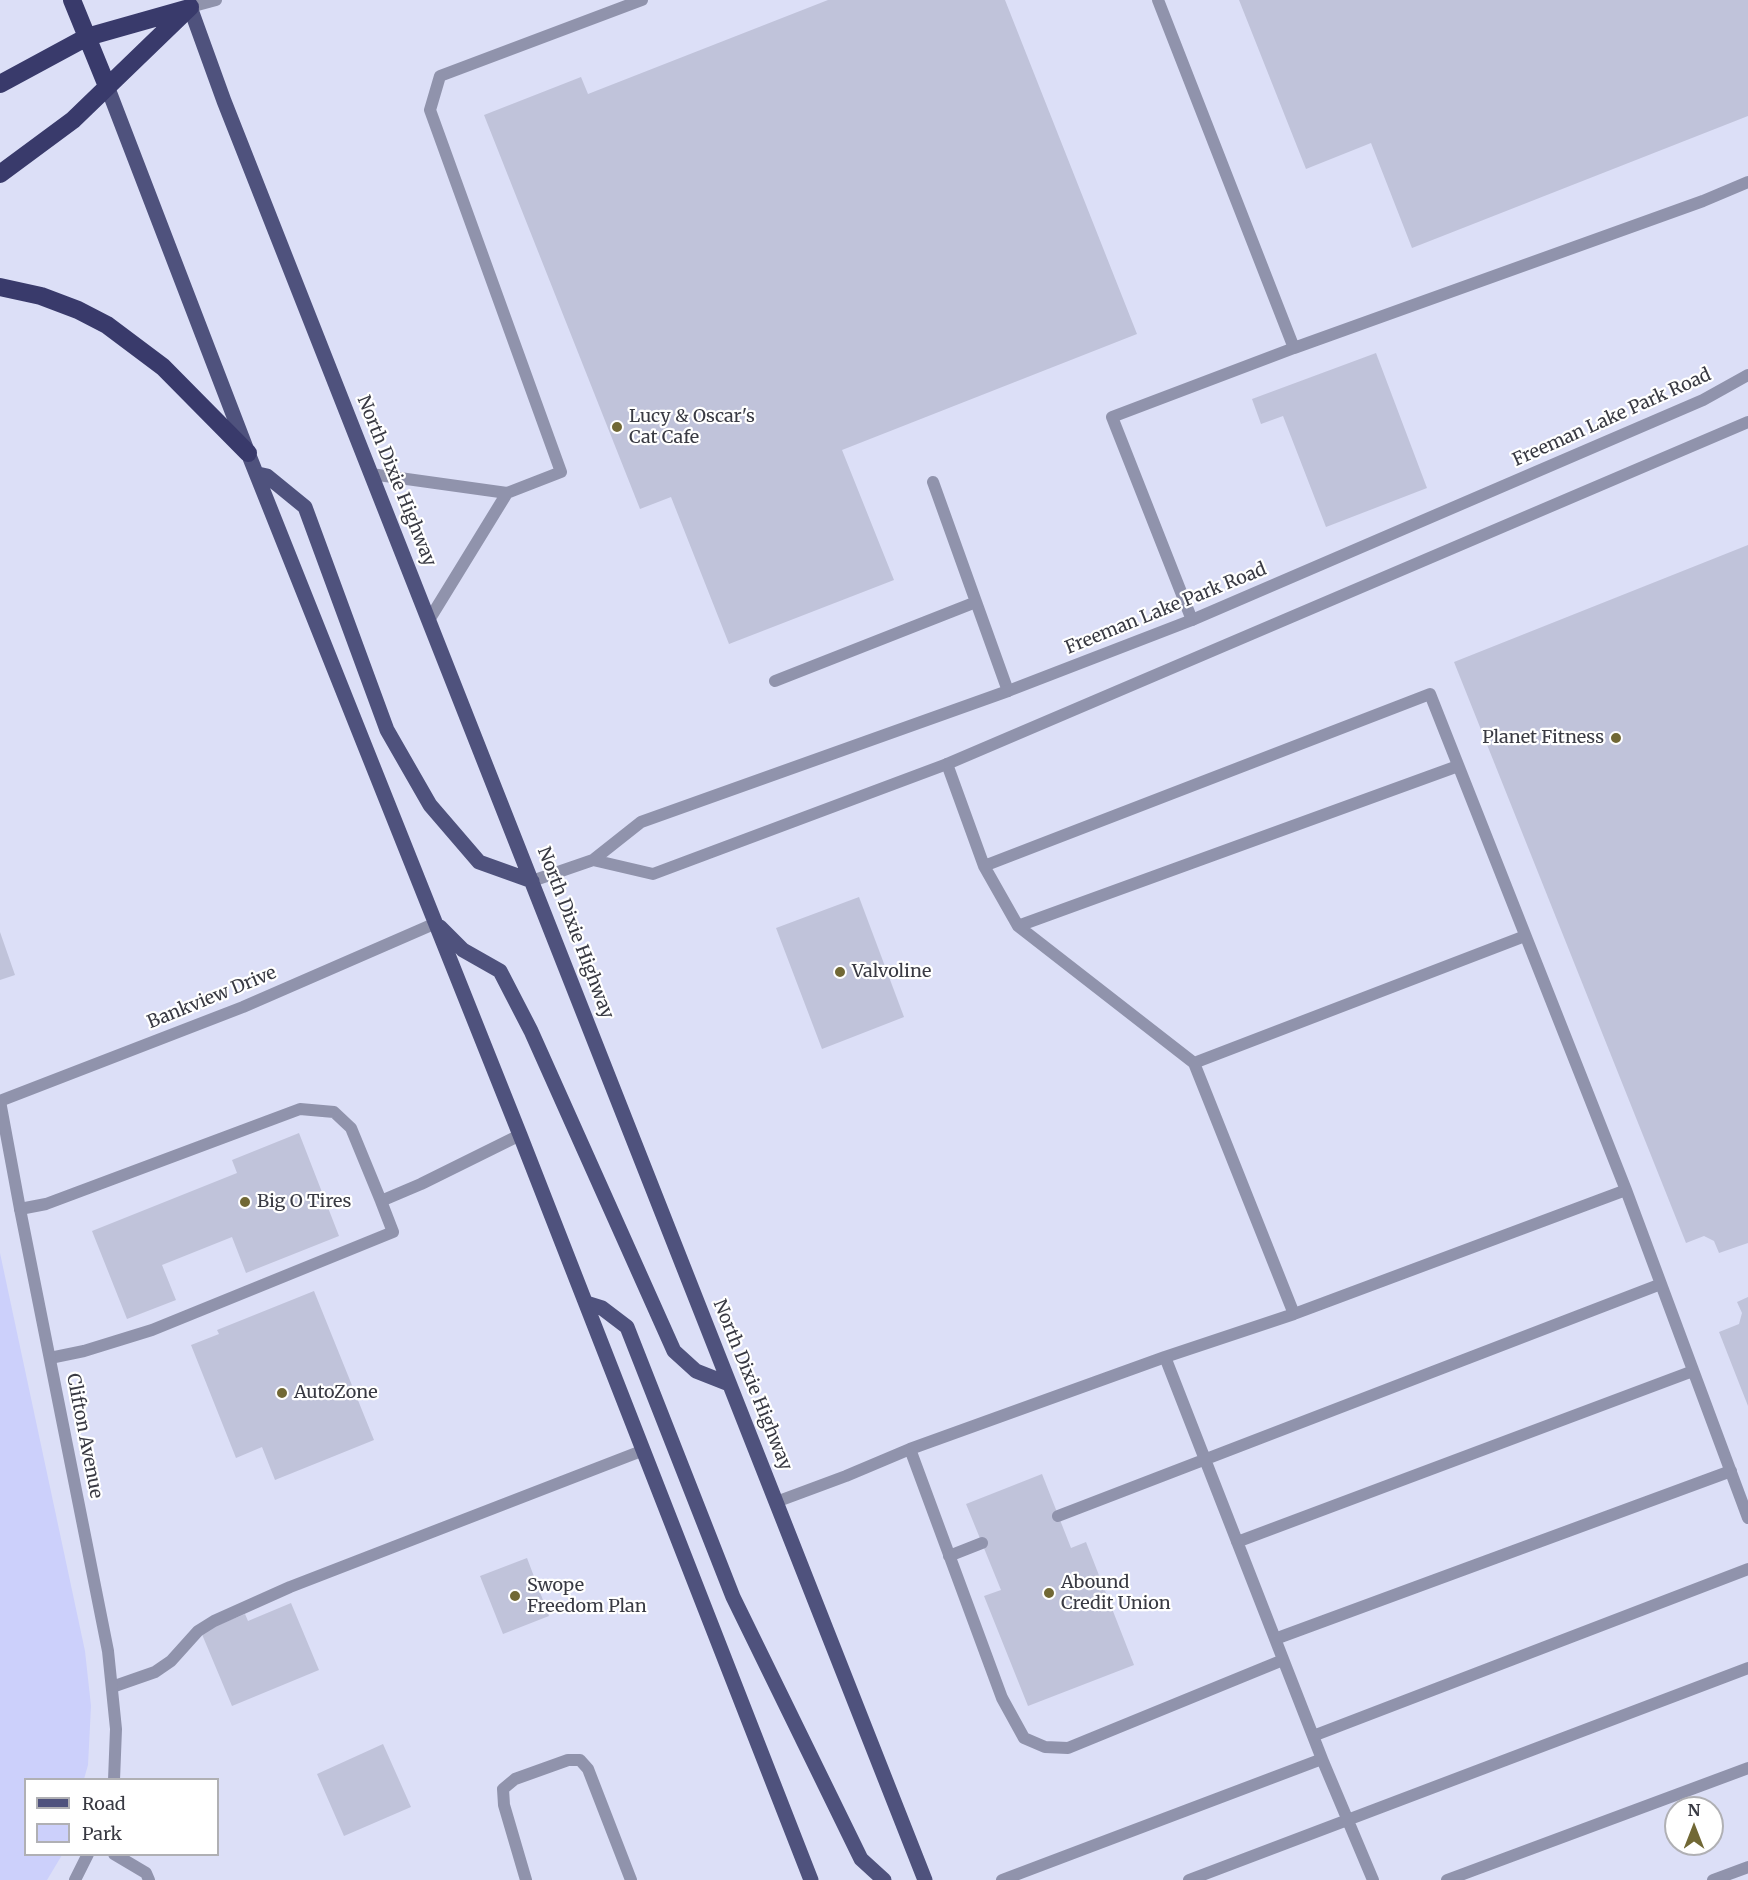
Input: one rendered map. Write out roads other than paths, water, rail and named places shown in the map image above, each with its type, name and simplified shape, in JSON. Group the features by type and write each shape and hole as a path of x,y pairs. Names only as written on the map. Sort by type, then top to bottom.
{"highway":[{"path":"72,0 107,86"},
{"path":"0,84 87,37 189,4"},
{"path":"0,174 73,120 189,4"},
{"path":"0,287 41,296 78,310 107,325 163,367 248,453"}],"main road":[{"name":"North Dixie Highway","path":"189,4 224,101 925,1880"},
{"path":"107,86 248,453 520,1135 811,1880"},
{"path":"258,474 267,476 305,507 387,730 430,805 479,862 532,881"},
{"path":"436,923 463,950 500,971 531,1031 674,1351 696,1371 729,1384"},
{"path":"586,1303 602,1308 627,1327 733,1597 861,1859 884,1880"}],"street":[{"path":"189,4 216,0"},
{"path":"371,474 507,493 561,472 430,110 440,76 642,0"},
{"path":"1158,0 1294,348"},
{"path":"1192,620 1112,417 1294,348 1703,201 1748,182"},
{"name":"Freeman Lake Park Road","path":"532,881 593,860 640,822 1008,691 1192,620 1703,400 1748,375"},
{"path":"593,860 653,874 947,764 1748,422"},
{"path":"933,482 1008,691"},
{"path":"429,620 507,493"},
{"path":"775,681 976,602"},
{"path":"984,866 1430,694 1626,1190 1748,1518"},
{"path":"947,764 984,866 1018,926 1194,1063 1294,1314"},
{"path":"1018,926 1458,766"},
{"name":"Bankview Drive","path":"0,1101 243,1007 436,923"},
{"path":"1194,1063 1525,936"},
{"name":"Clifton Avenue","path":"0,1101 106,1640 116,1729 114,1778"},
{"path":"20,1209 46,1204 300,1109 334,1112 351,1128 393,1232 152,1330 84,1351 50,1358"},
{"path":"381,1201 421,1184 520,1135"},
{"path":"776,1502 910,1449 1165,1357 1294,1314 1626,1190"},
{"path":"1058,1516 1661,1284"},
{"path":"1165,1357 1322,1759 1373,1880"},
{"path":"1237,1542 1693,1371"},
{"path":"910,1449 1002,1698 1024,1738 1045,1747 1068,1748 1283,1660"},
{"path":"112,1687 155,1672 171,1661 198,1631 214,1621 279,1592 644,1450"},
{"path":"1275,1639 1731,1471"},
{"path":"949,1556 982,1543"},
{"path":"1313,1736 1748,1569"},
{"path":"1189,1880 1748,1668"},
{"path":"1002,1880 1322,1759"},
{"path":"526,1880 504,1805 503,1790 515,1779 567,1760 580,1760 588,1769 631,1880"},
{"path":"1447,1880 1748,1768"},
{"path":"75,1880 87,1856"},
{"path":"117,1856 146,1873 149,1880"},
{"path":"1713,1880 1748,1867"}],"place":[{"name":"Lucy & Oscar's Cat Cafe","path":"617,427"},
{"name":"Planet Fitness","path":"1616,738"},
{"name":"Valvoline","path":"840,972"},
{"name":"Big O Tires","path":"245,1202"},
{"name":"AutoZone","path":"282,1393"},
{"name":"Abound Credit Union","path":"1049,1593"},
{"name":"Swope Freedom Plan","path":"515,1596"}]}
